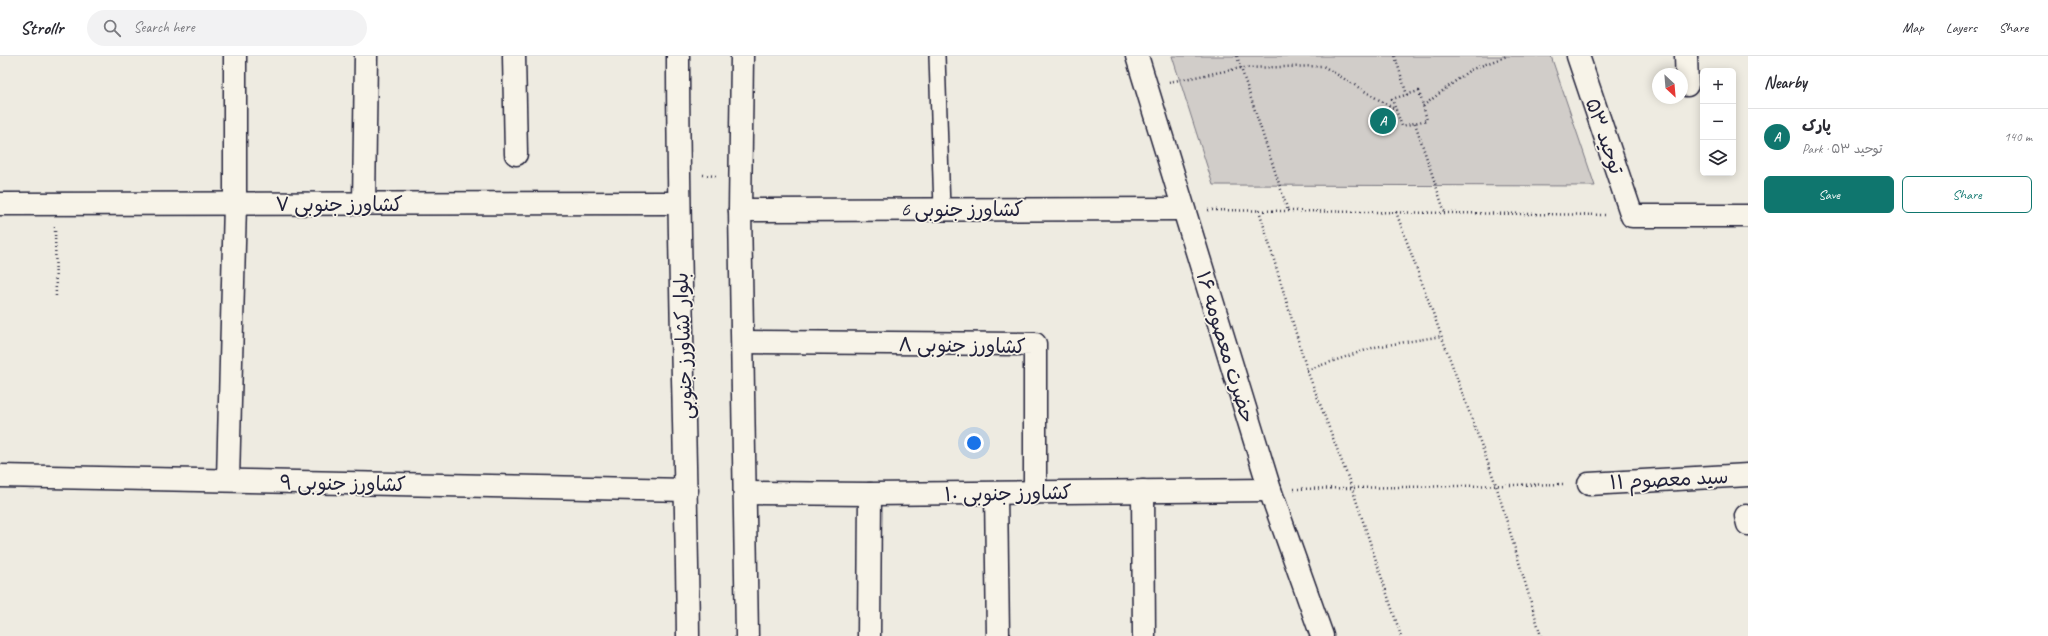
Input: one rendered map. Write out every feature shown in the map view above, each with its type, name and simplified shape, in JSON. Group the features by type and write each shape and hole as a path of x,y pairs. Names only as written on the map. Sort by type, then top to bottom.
{"street":[{"path":"228,480 235,204 235,56"},
{"path":"364,204 366,56"},
{"path":"514,56 516,154"},
{"name":"بلوار کشاورز جنوبی","path":"678,56 678,203 687,490 688,636"},
{"path":"742,56 740,210 747,636"},
{"name":"حضرت معصومه ۱۶","path":"1137,56 1270,490 1322,636"},
{"name":"توحید ۵۳","path":"1578,56 1632,216"},
{"path":"1686,56 1686,68"},
{"name":"کشاورز جنوبی ۷","path":"0,204 678,203"},
{"name":"کشاورز جنوبی 6","path":"740,210 1183,209"},
{"path":"1632,216 1748,216"},
{"name":"کشاورز جنوبی ۸","path":"743,342 1035,344 1035,493"},
{"name":"سید معصوم ۱۱","path":"1589,484 1748,475"},
{"name":"کشاورز جنوبی ۹","path":"0,476 687,490"},
{"name":"کشاورز جنوبی ۱۰","path":"745,493 870,494 1270,490"},
{"path":"1143,491 1144,636"},
{"path":"996,493 998,636"},
{"path":"868,636 870,494"}],"lane":[{"path":"938,56 942,209"}],"path":[{"path":"1237,56 1288,211"},
{"path":"1395,56 1407,94"},
{"path":"1424,106 1470,70 1507,56"},
{"path":"1146,87 1241,68 1323,66 1396,110"},
{"path":"1419,91 1427,120 1402,126 1392,99 1407,94 1419,91"},
{"path":"1415,123 1445,213"},
{"path":"678,175 741,176"},
{"path":"55,204 56,298"},
{"path":"1183,209 1632,216"},
{"path":"1259,210 1307,370 1352,488 1401,636"},
{"path":"1396,212 1496,485 1541,636"},
{"path":"1307,370 1375,347 1442,336"},
{"path":"1270,490 1589,484"}],"shaded area":[{"path":"1172,56 1551,56 1595,186 1213,185"}],"place":[{"name":"پارک","path":"1383,121"}]}
